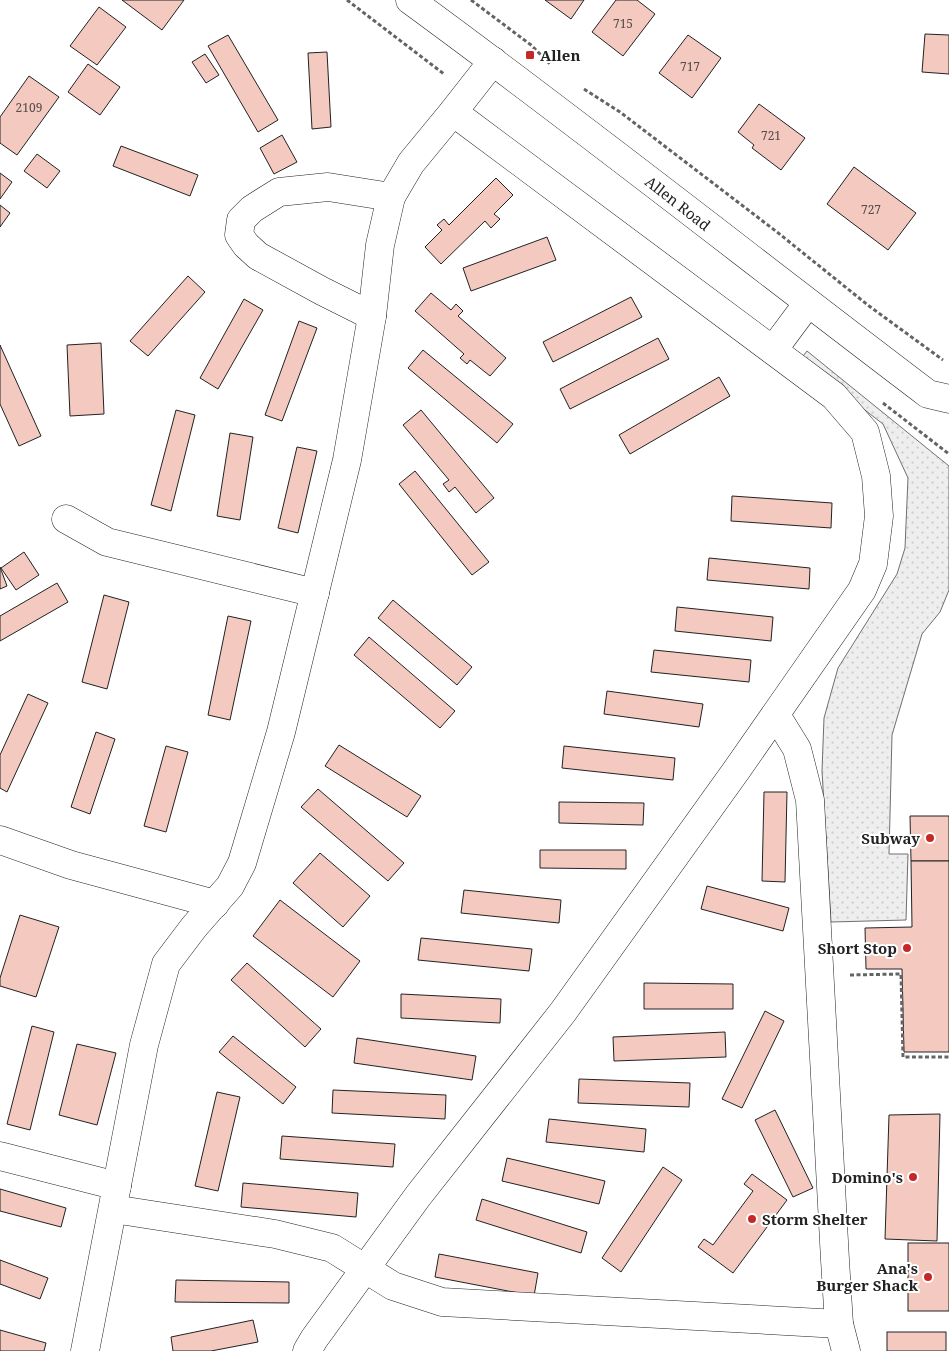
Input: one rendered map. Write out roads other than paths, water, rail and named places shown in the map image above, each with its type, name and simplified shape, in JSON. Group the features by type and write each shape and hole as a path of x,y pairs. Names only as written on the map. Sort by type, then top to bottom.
{"street":[{"name":"Allen Road","path":"410,0 492,60 928,394 949,399"},
{"path":"85,1351 144,1045 166,964 194,927 230,886 242,863 281,732 347,460 372,316 380,245 391,197 411,163 454,112 492,60"},
{"path":"307,1351 418,1196 563,1012 776,715 862,590 873,564 879,516 876,476 865,432 834,396 454,112"},
{"path":"372,316 258,256 246,245 239,235 241,220 252,209 279,192 328,187 391,197"},
{"path":"773,350 808,303"},
{"path":"66,519 107,542 314,593"},
{"path":"776,715 797,749 810,800 839,1324 846,1351"},
{"path":"0,840 71,864 214,904"},
{"path":"0,1156 115,1198 332,1248 394,1286 442,1302 839,1324"}],"place":[{"name":"Allen","path":"530,55"},
{"name":"Subway","path":"930,838"},
{"name":"Short Stop","path":"907,948"},
{"name":"Domino's","path":"913,1177"},
{"name":"Storm Shelter","path":"752,1219"},
{"name":"Ana's Burger Shack","path":"928,1277"}]}
